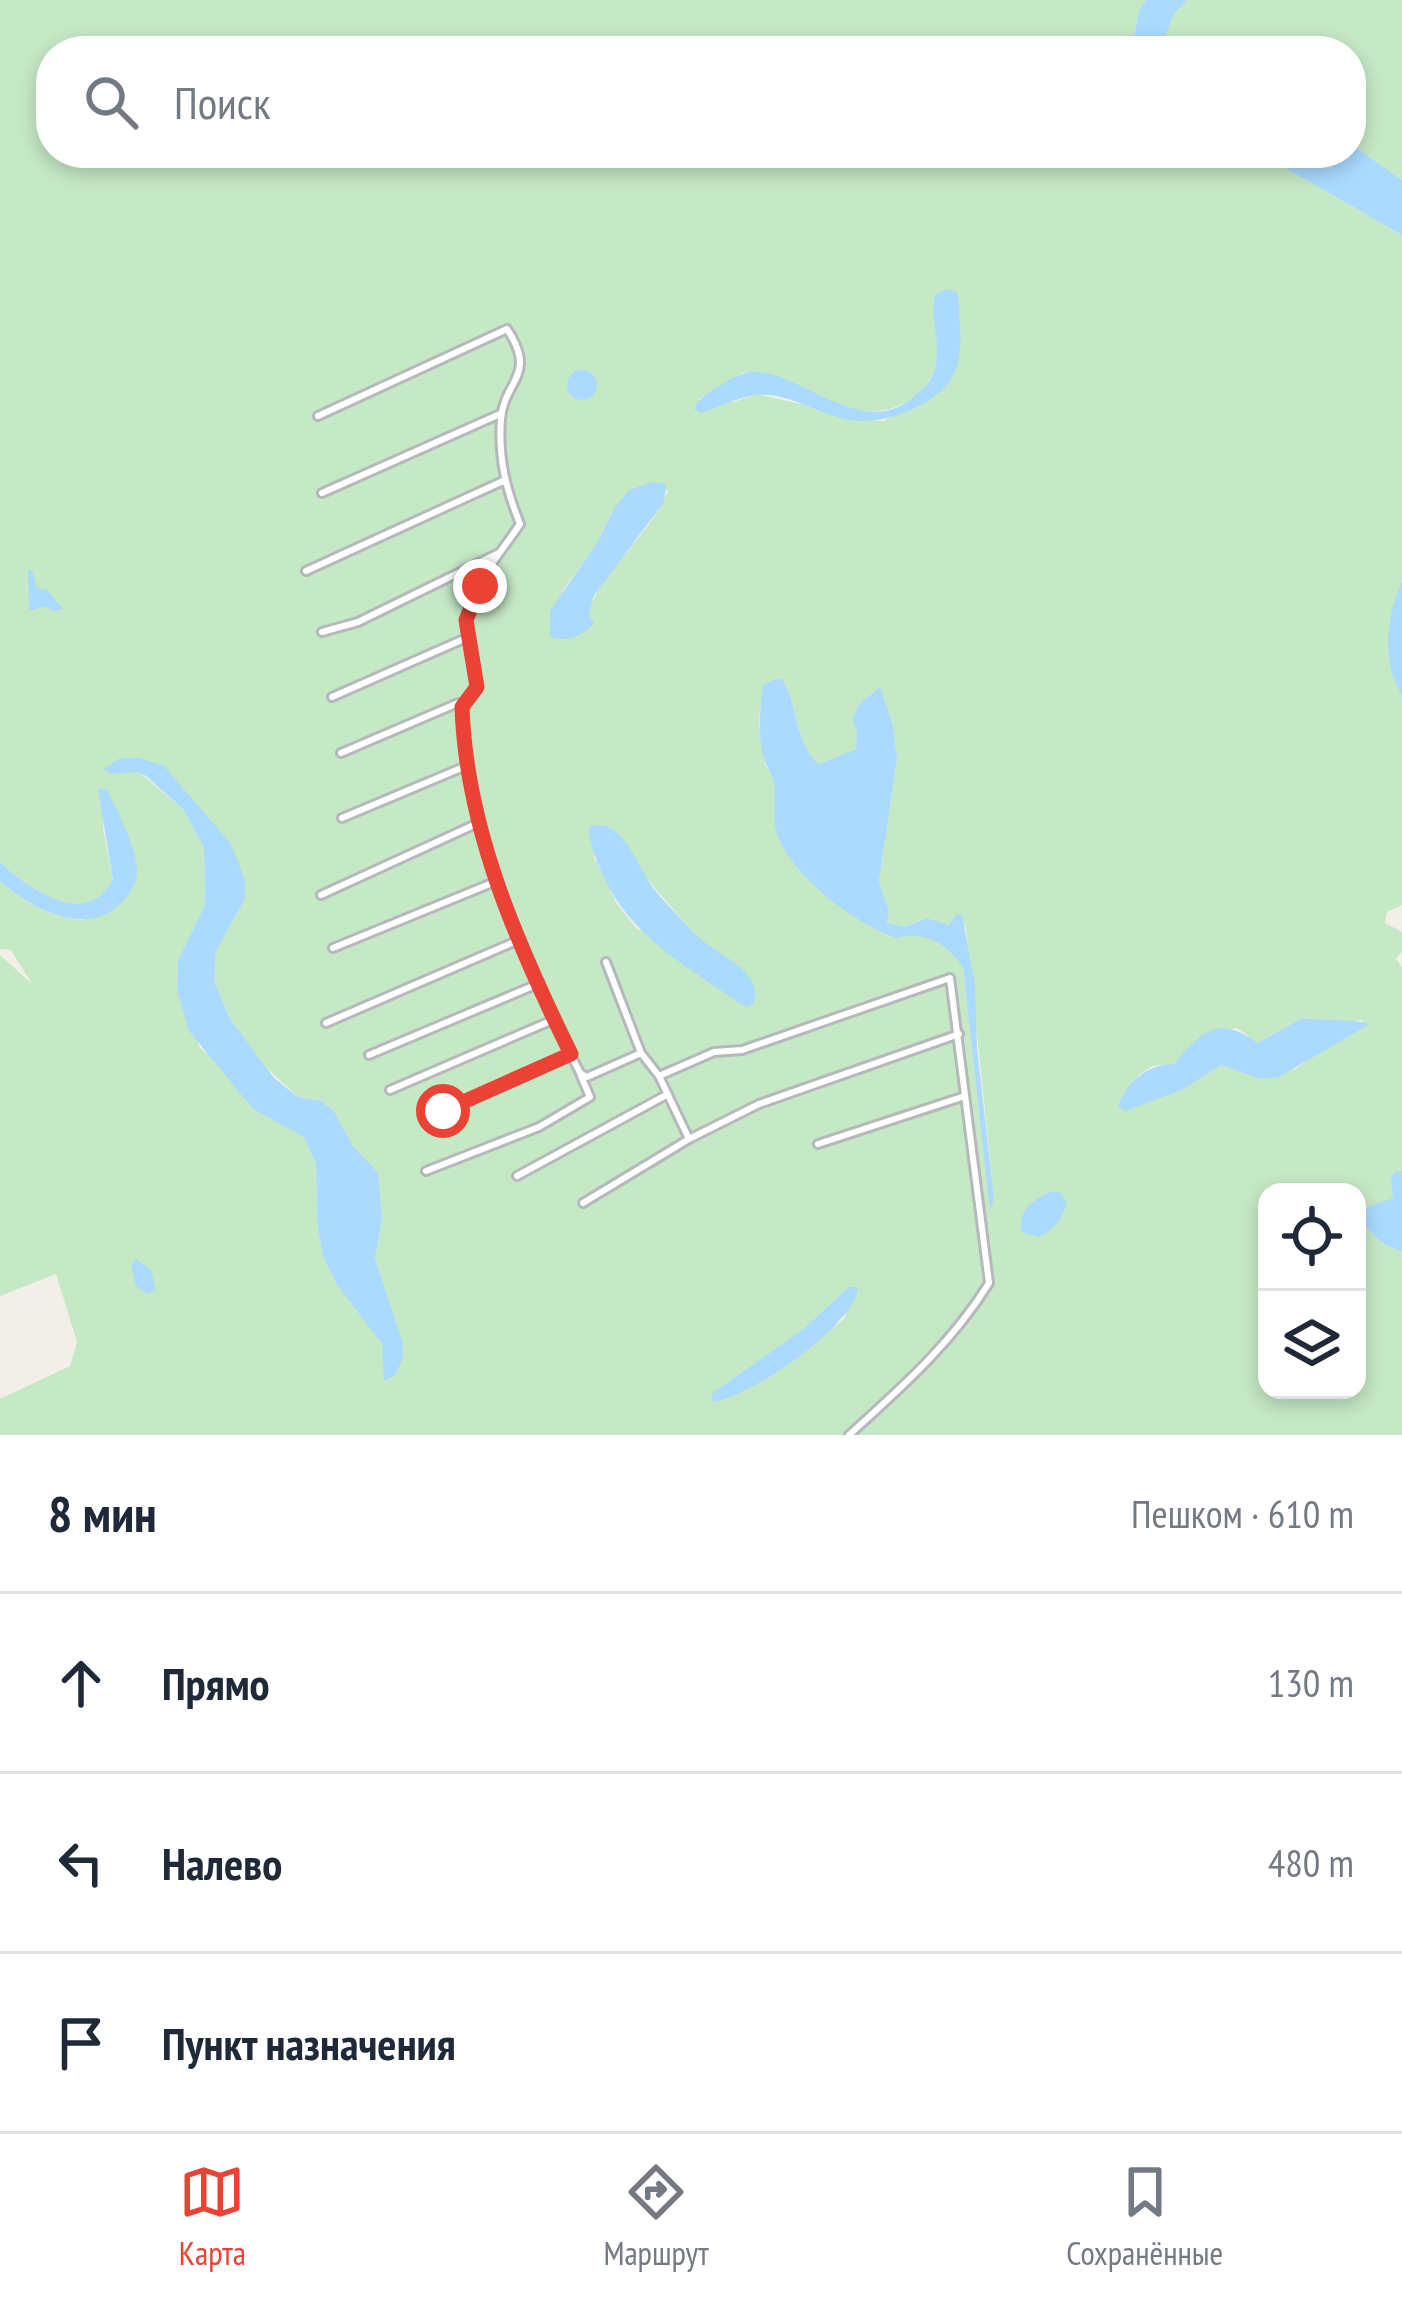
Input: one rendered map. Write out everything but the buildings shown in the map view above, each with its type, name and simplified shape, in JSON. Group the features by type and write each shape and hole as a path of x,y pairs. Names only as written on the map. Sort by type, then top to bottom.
{"street":[{"path":"318,416 507,329 515,342 521,365 500,413 503,481 520,524 468,612 467,638 477,687 462,707 466,766 476,824 497,881 590,1097 539,1126 426,1171"},
{"path":"322,493 500,413"},
{"path":"306,571 503,481"},
{"path":"322,632 358,622 502,552"},
{"path":"332,697 467,638"},
{"path":"340,754 458,703 462,707"},
{"path":"342,818 466,766"},
{"path":"321,895 476,824"},
{"path":"333,948 497,881"},
{"path":"326,1023 521,939"},
{"path":"606,962 641,1053 659,1076 689,1139"},
{"path":"659,1076 714,1052 742,1050 950,978 989,1283 968,1317 930,1360 849,1435"},
{"path":"369,1055 540,983"},
{"path":"390,1090 555,1018"},
{"path":"583,1203 689,1139 759,1104 958,1034"},
{"path":"580,1073 587,1077 641,1053"},
{"path":"443,1111 571,1054"},
{"path":"517,1176 668,1094"},
{"path":"818,1144 964,1096"}],"green space":[{"path":"0,0 1146,0 1134,36 36,36 36,168 1285,168 1402,235 1402,581 1393,609 1389,653 1402,695 1402,905 1387,912 1385,923 1402,932 1402,952 1396,958 1402,968 1402,1172 1394,1172 1391,1178 1394,1198 1366,1211 1366,1183 1258,1183 1258,1399 1366,1399 1366,1227 1382,1243 1402,1252 1402,1435 0,1435 0,1399 70,1366 77,1342 56,1274 0,1296 0,955 32,984 11,950 0,949 0,881 38,907 82,920 137,869 107,789 103,828 113,881 87,902 73,904 42,893 0,862","holes":["935,296 944,387 883,421 845,419 758,394 733,402 698,400 743,372 798,386 849,409 878,411 904,403 925,386 937,360","668,490 600,589 589,615 562,592 615,507","782,679 805,746 819,764 856,749 852,719 860,703 880,687 893,725 897,758 879,882 889,910 887,923 906,927 927,918 949,925 957,915 966,928 994,1198 990,1206 963,967 955,952 925,936 887,934 864,922 785,848 776,829 774,779 765,764 759,727 760,707","164,766 245,899 216,951 214,981 230,1019 254,1056 298,1097 321,1101 334,1111 353,1146 377,1173 382,1220 375,1258 403,1345 385,1380 383,1344 323,1256 316,1164 304,1136 253,1109 218,1062 200,1048 177,990 178,960 205,905 204,847 183,809 139,772","593,855 648,880 705,946 736,964 637,929 617,904","1302,1018 1338,1023 1364,1020 1295,1069 1257,1078 1221,1065 1184,1089 1125,1110 1127,1089 1139,1075 1152,1066 1174,1064 1204,1034 1237,1028 1258,1043","849,1287 845,1318 785,1367 718,1389 802,1330"]},
{"path":"1187,0 1402,0 1402,180 1366,155 1366,36 1167,36 1174,14"}],"water":[{"path":"1146,0 1187,0 1174,14 1167,36 1134,36"},
{"path":"1366,155 1402,180 1402,235 1285,168 1366,168"},
{"path":"947,289 958,293 957,367 945,387 920,406 889,418 858,421 766,395 741,398 701,413 694,409 713,390 753,372 783,378 857,410 894,408 931,378 937,357 935,295"},
{"path":"582,370 597,385 582,400 567,385"},
{"path":"653,482 666,484 664,502 593,597 589,615 594,623 574,637 550,637 550,611 598,541 615,507 629,490"},
{"path":"32,570 37,589 47,590 63,609 45,606 29,611 28,571"},
{"path":"1402,581 1402,695 1391,668 1388,639"},
{"path":"782,679 805,746 819,764 856,749 852,719 860,703 880,687 893,725 897,758 879,882 889,910 887,923 906,927 927,918 949,925 957,914 962,915 975,984 977,1048 994,1198 990,1210 963,967 935,941 897,938 862,922 794,864 775,825 774,784 760,731 763,685"},
{"path":"120,758 164,766 231,844 245,880 245,899 216,951 214,981 230,1019 274,1078 298,1097 321,1101 334,1111 353,1146 378,1173 382,1220 375,1258 403,1344 395,1375 384,1381 382,1344 336,1283 323,1256 316,1164 304,1137 253,1109 189,1031 177,990 178,960 205,905 204,847 183,809 146,776 111,774 104,769"},
{"path":"98,789 107,789 135,858 135,882 123,901 94,918 77,919 44,910 0,881 0,862 57,900 88,902 101,895 113,880"},
{"path":"604,825 628,845 655,890 692,931 744,971 755,991 754,1003 741,1004 689,969 626,913 597,862 588,830"},
{"path":"1302,1018 1370,1024 1277,1078 1257,1078 1221,1065 1184,1089 1125,1111 1118,1106 1140,1076 1174,1064 1212,1030 1232,1030 1258,1043"},
{"path":"1402,1171 1402,1252 1382,1243 1366,1227 1366,1209 1393,1198 1394,1172"},
{"path":"1050,1192 1060,1192 1067,1203 1060,1219 1039,1237 1021,1232 1028,1207"},
{"path":"136,1259 151,1270 156,1290 147,1294 136,1286 131,1266"},
{"path":"849,1287 858,1287 852,1303 821,1339 774,1374 713,1402 711,1395 718,1389 802,1330"}],"route":[{"path":"443,1111 571,1054 476,824 462,707 477,687 466,620 480,586"}]}
